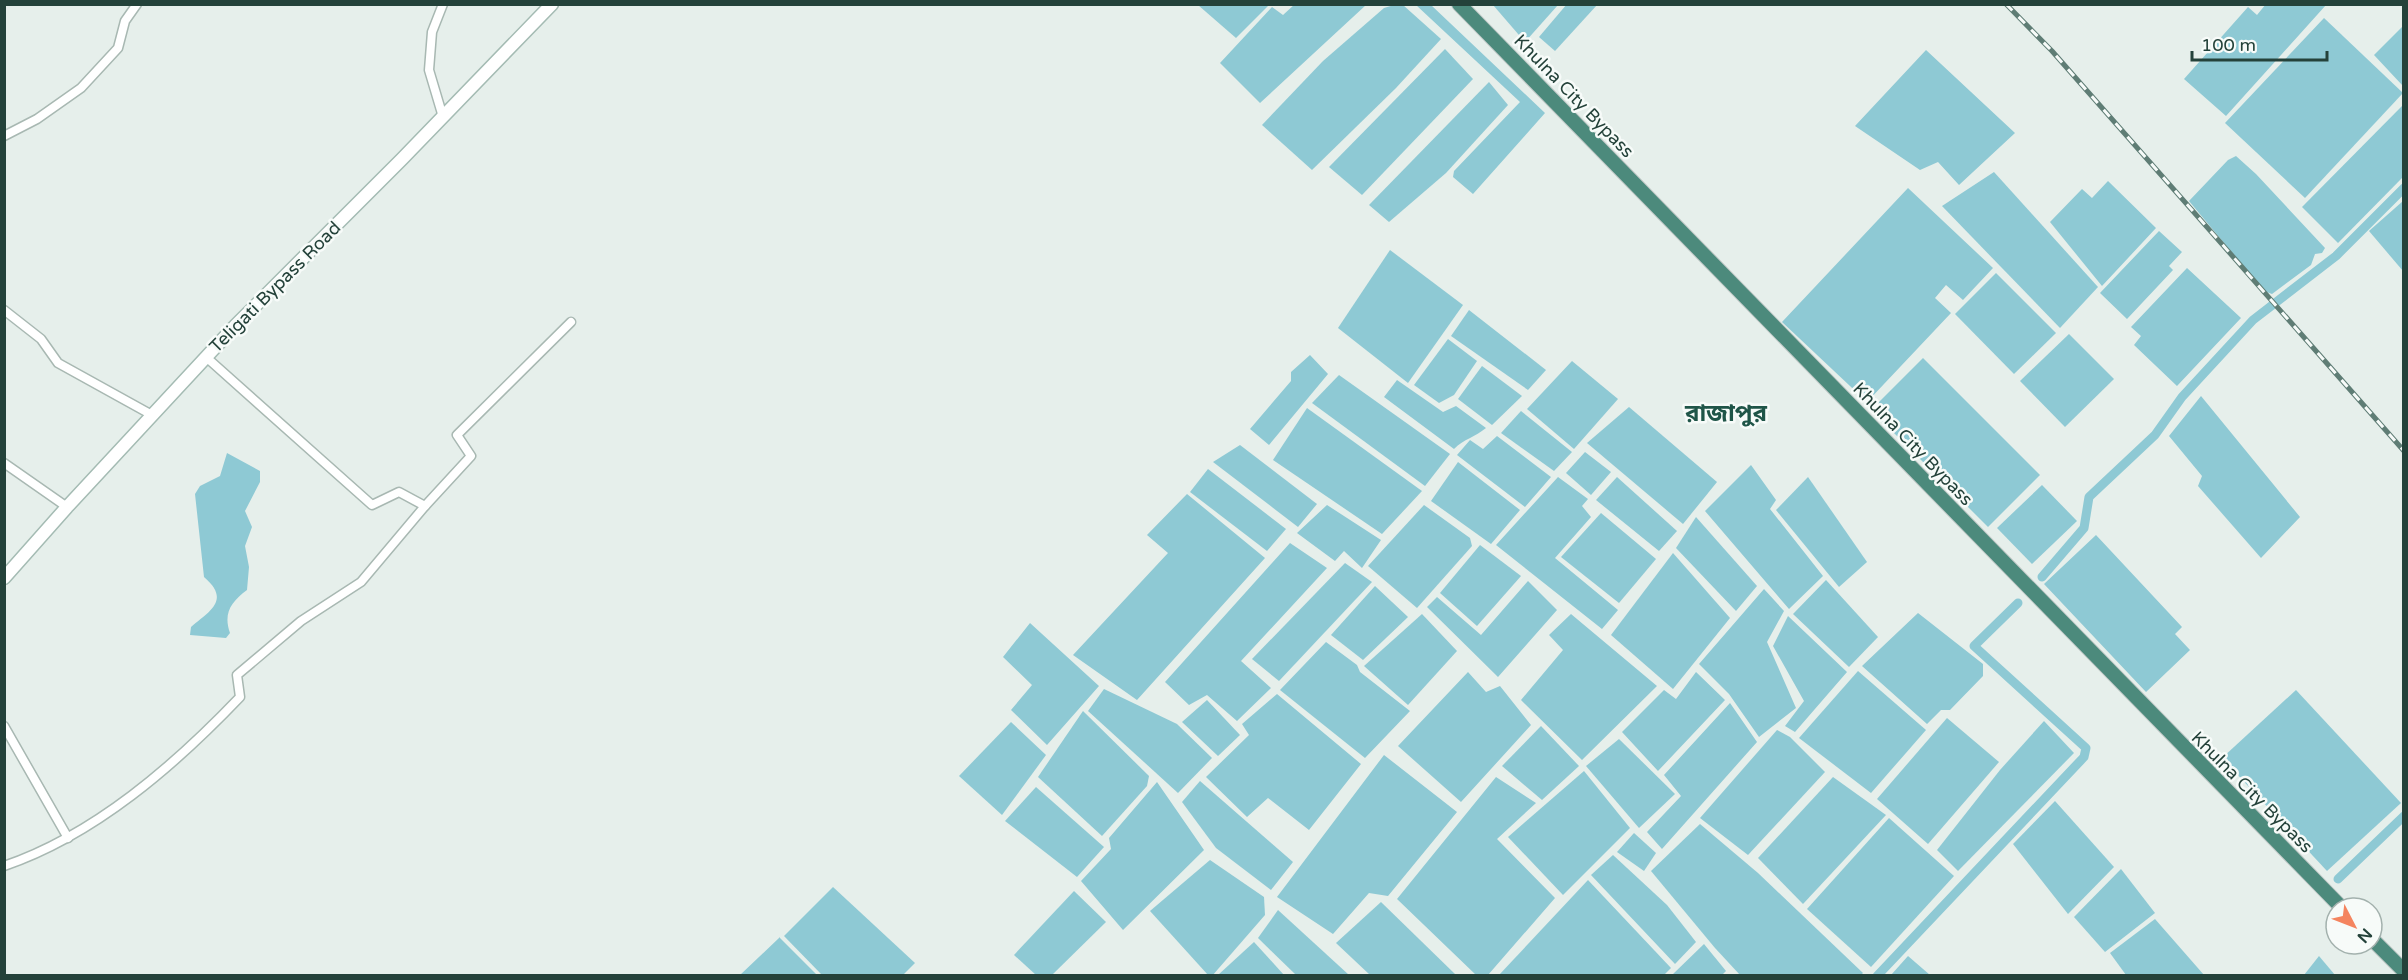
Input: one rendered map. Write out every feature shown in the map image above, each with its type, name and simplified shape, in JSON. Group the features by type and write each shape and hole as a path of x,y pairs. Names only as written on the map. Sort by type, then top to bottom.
{"highway":[{"name":"Khulna City Bypass","path":"1459,4 2330,896"},
{"path":"2384,951 2403,971"}],"main road":[{"name":"Teligati Bypass Road","path":"4,578 206,357 444,117 552,4"}],"street":[{"path":"4,136 37,119 81,88 118,48 125,21 137,4"},
{"path":"443,4 432,32 429,70 444,117"},
{"path":"4,310 41,339 58,363 152,415"},
{"path":"4,866 36,855 68,838 121,804 211,726 240,696 237,675 301,621 361,582 471,456 457,435 571,322"},
{"path":"206,357 372,505 399,492 425,506"},
{"path":"4,463 67,507"},
{"path":"4,726 68,838"}],"water":[{"path":"1295,4 1366,5 1260,103 1220,63 1272,7 1283,15"},
{"path":"1567,4 1597,5 1555,51 1539,37"},
{"path":"2266,4 2326,5 2226,116 2184,79 2248,7 2257,15"},
{"path":"1198,5 1269,5 1236,38"},
{"path":"1403,5 1441,39 1396,88 1312,170 1262,125 1323,61 1384,8"},
{"path":"1416,5 1431,5 1545,113 1473,194 1453,177 1454,171 1520,102"},
{"path":"1493,5 1558,5 1525,42"},
{"path":"2324,18 2403,93 2305,198 2225,123"},
{"path":"2403,26 2403,86 2374,55"},
{"path":"1445,49 1473,79 1362,195 1329,167"},
{"path":"1926,50 2015,133 1959,185 1938,162 1920,170 1855,126"},
{"path":"1489,82 1508,105 1446,173 1389,222 1369,205"},
{"path":"2403,105 2403,177 2338,243 2302,207"},
{"path":"2236,156 2256,174 2325,248 2322,253 2315,254 2311,265 2272,294 2264,291 2189,201 2228,160"},
{"path":"1994,172 2098,287 2060,328 1942,206"},
{"path":"2108,181 2156,228 2102,286 2050,222 2082,189 2092,198"},
{"path":"1908,188 1993,268 1963,300 1946,285 1935,298 1951,313 1867,402 1782,322"},
{"path":"2403,201 2403,271 2369,231"},
{"path":"2159,231 2182,252 2169,266 2173,270 2127,319 2100,293"},
{"path":"1390,250 1463,305 1408,383 1338,328"},
{"path":"2187,268 2241,318 2177,386 2134,345 2141,336 2131,327"},
{"path":"1996,273 2056,333 2014,374 1955,314"},
{"path":"1469,310 1546,370 1528,390 1451,336"},
{"path":"2069,334 2114,379 2065,427 2020,381"},
{"path":"1448,339 1477,361 1454,395 1439,403 1414,385"},
{"path":"1310,355 1328,374 1269,445 1250,429 1291,381 1291,372"},
{"path":"1923,358 2040,475 1988,527 1871,410"},
{"path":"1572,361 1618,399 1574,449 1527,409"},
{"path":"1482,366 1522,396 1492,425 1458,399"},
{"path":"1339,375 1450,454 1425,486 1312,403"},
{"path":"1397,380 1443,412 1456,406 1486,428 1454,449 1384,397"},
{"path":"2201,396 2300,517 2261,558 2198,486 2202,476 2169,436"},
{"path":"1629,407 1717,482 1683,524 1587,443"},
{"path":"1307,408 1422,491 1382,534 1273,460"},
{"path":"1521,411 1572,452 1554,471 1501,433"},
{"path":"1497,436 1551,477 1525,507 1457,455 1470,440 1483,449"},
{"path":"1240,445 1317,504 1298,527 1213,462"},
{"path":"1585,452 1611,472 1591,495 1566,473"},
{"path":"227,453 260,471 260,482 245,511 252,527 245,546 249,567 247,590 230,608 227,620 230,633 226,638 190,635 191,627 211,610 217,599 212,585 204,577 195,494 200,486 220,476"},
{"path":"1458,462 1520,510 1491,544 1431,501"},
{"path":"1751,465 1776,500 1770,509 1823,576 1789,609 1705,511"},
{"path":"1208,469 1286,529 1267,551 1190,492"},
{"path":"1558,477 1588,499 1582,506 1591,517 1555,558 1618,610 1602,629 1496,545"},
{"path":"1617,477 1677,531 1659,551 1596,500"},
{"path":"1808,477 1867,562 1839,587 1776,510"},
{"path":"2042,485 2077,521 2032,564 1997,528"},
{"path":"1187,494 1265,558 1137,700 1073,655 1168,553 1147,535"},
{"path":"1327,505 1381,540 1362,568 1344,551 1335,561 1297,533"},
{"path":"1424,505 1470,538 1472,546 1417,608 1368,566"},
{"path":"1601,513 1656,559 1619,603 1561,557"},
{"path":"1696,517 1757,586 1736,611 1676,548"},
{"path":"2096,535 2182,627 2175,634 2190,650 2146,692 2044,584"},
{"path":"1290,543 1327,568 1241,661 1271,688 1237,721 1207,695 1189,705 1165,682"},
{"path":"1480,545 1521,576 1477,626 1440,593"},
{"path":"1673,553 1730,618 1673,689 1611,635"},
{"path":"1345,563 1372,582 1279,681 1252,659"},
{"path":"1826,580 1878,637 1849,667 1793,614"},
{"path":"1528,581 1557,610 1498,677 1427,607 1437,597 1481,635"},
{"path":"1375,586 1408,617 1363,660 1331,635"},
{"path":"1764,589 1784,611 1767,642 1796,708 1759,737 1729,694 1699,664"},
{"path":"1918,613 1983,664 1983,676 1950,710 1941,710 1927,724 1862,666"},
{"path":"1422,614 1457,651 1408,705 1364,666"},
{"path":"1571,614 1657,686 1582,760 1521,700 1563,650 1549,635"},
{"path":"1788,616 1847,672 1795,732 1785,726 1804,701 1773,646"},
{"path":"1030,623 1099,686 1047,745 1011,710 1032,685 1003,657"},
{"path":"1326,642 1357,665 1360,672 1410,711 1365,758 1280,690"},
{"path":"1858,671 1926,730 1871,793 1799,738"},
{"path":"1468,672 1486,692 1500,686 1531,725 1461,802 1398,746"},
{"path":"1696,672 1725,700 1658,771 1622,732 1664,690 1676,699"},
{"path":"1104,689 1177,724 1212,758 1178,793 1088,711"},
{"path":"2296,690 2401,803 2327,871 2222,758"},
{"path":"1277,694 1361,764 1309,830 1268,798 1247,817 1206,777 1249,735 1242,724"},
{"path":"1207,700 1240,735 1218,756 1182,722"},
{"path":"1730,703 1757,742 1662,849 1647,832 1681,796 1664,775"},
{"path":"1083,711 1149,776 1147,786 1102,836 1038,777"},
{"path":"1947,718 1999,762 1928,844 1877,799"},
{"path":"2044,721 2074,753 1958,871 1937,850 2000,770"},
{"path":"1011,722 1046,755 1002,815 959,776"},
{"path":"1541,726 1579,766 1542,800 1502,766"},
{"path":"1777,730 1790,737 1825,772 1748,855 1700,818"},
{"path":"1619,739 1675,794 1639,828 1586,766"},
{"path":"1384,755 1457,812 1388,896 1369,893 1333,934 1277,897"},
{"path":"1584,771 1630,828 1563,895 1508,837"},
{"path":"1496,777 1536,803 1497,839 1555,898 1488,975 1476,975 1397,899"},
{"path":"1833,777 1886,815 1803,904 1758,858"},
{"path":"1200,781 1293,862 1271,890 1216,848 1182,802"},
{"path":"1157,782 1204,850 1123,930 1081,881 1111,849 1109,838"},
{"path":"1036,787 1104,847 1077,877 1005,821"},
{"path":"2055,801 2114,867 2068,914 2013,844"},
{"path":"1889,818 1954,876 1871,967 1807,909"},
{"path":"1700,824 1758,873 1863,973 1861,975 1740,975 1651,871"},
{"path":"1634,833 1656,853 1644,871 1617,852"},
{"path":"1613,855 1667,905 1696,942 1675,964 1591,875"},
{"path":"1210,860 1264,897 1265,915 1212,976 1208,975 1150,911"},
{"path":"2121,869 2155,913 2105,952 2074,917"},
{"path":"1588,880 1671,968 1663,976 1499,975"},
{"path":"833,887 915,963 903,975 822,975 784,936"},
{"path":"1074,891 1106,922 1052,975 1036,975 1014,955"},
{"path":"1381,902 1456,975 1370,975 1336,943"},
{"path":"1278,910 1349,975 1296,975 1258,938"},
{"path":"2155,919 2204,975 2126,975 2110,953"},
{"path":"779,938 817,975 740,975"},
{"path":"1254,942 1284,975 1218,975"},
{"path":"1704,944 1726,971 1722,975 1672,975"},
{"path":"1908,956 1930,975 1891,975"},
{"path":"2319,956 2335,975 2304,975"}],"waterway":[{"path":"2042,577 2084,528 2089,497 2155,435 2182,397 2253,320 2336,256 2404,188"},
{"path":"1877,976 2084,757 2086,748 1974,646 2018,603"},
{"path":"2338,879 2404,816"}],"railway":[{"path":"2006,4 2052,51 2404,451"}],"district":[{"name":"রাজাপুর","path":"1726,413"}]}
